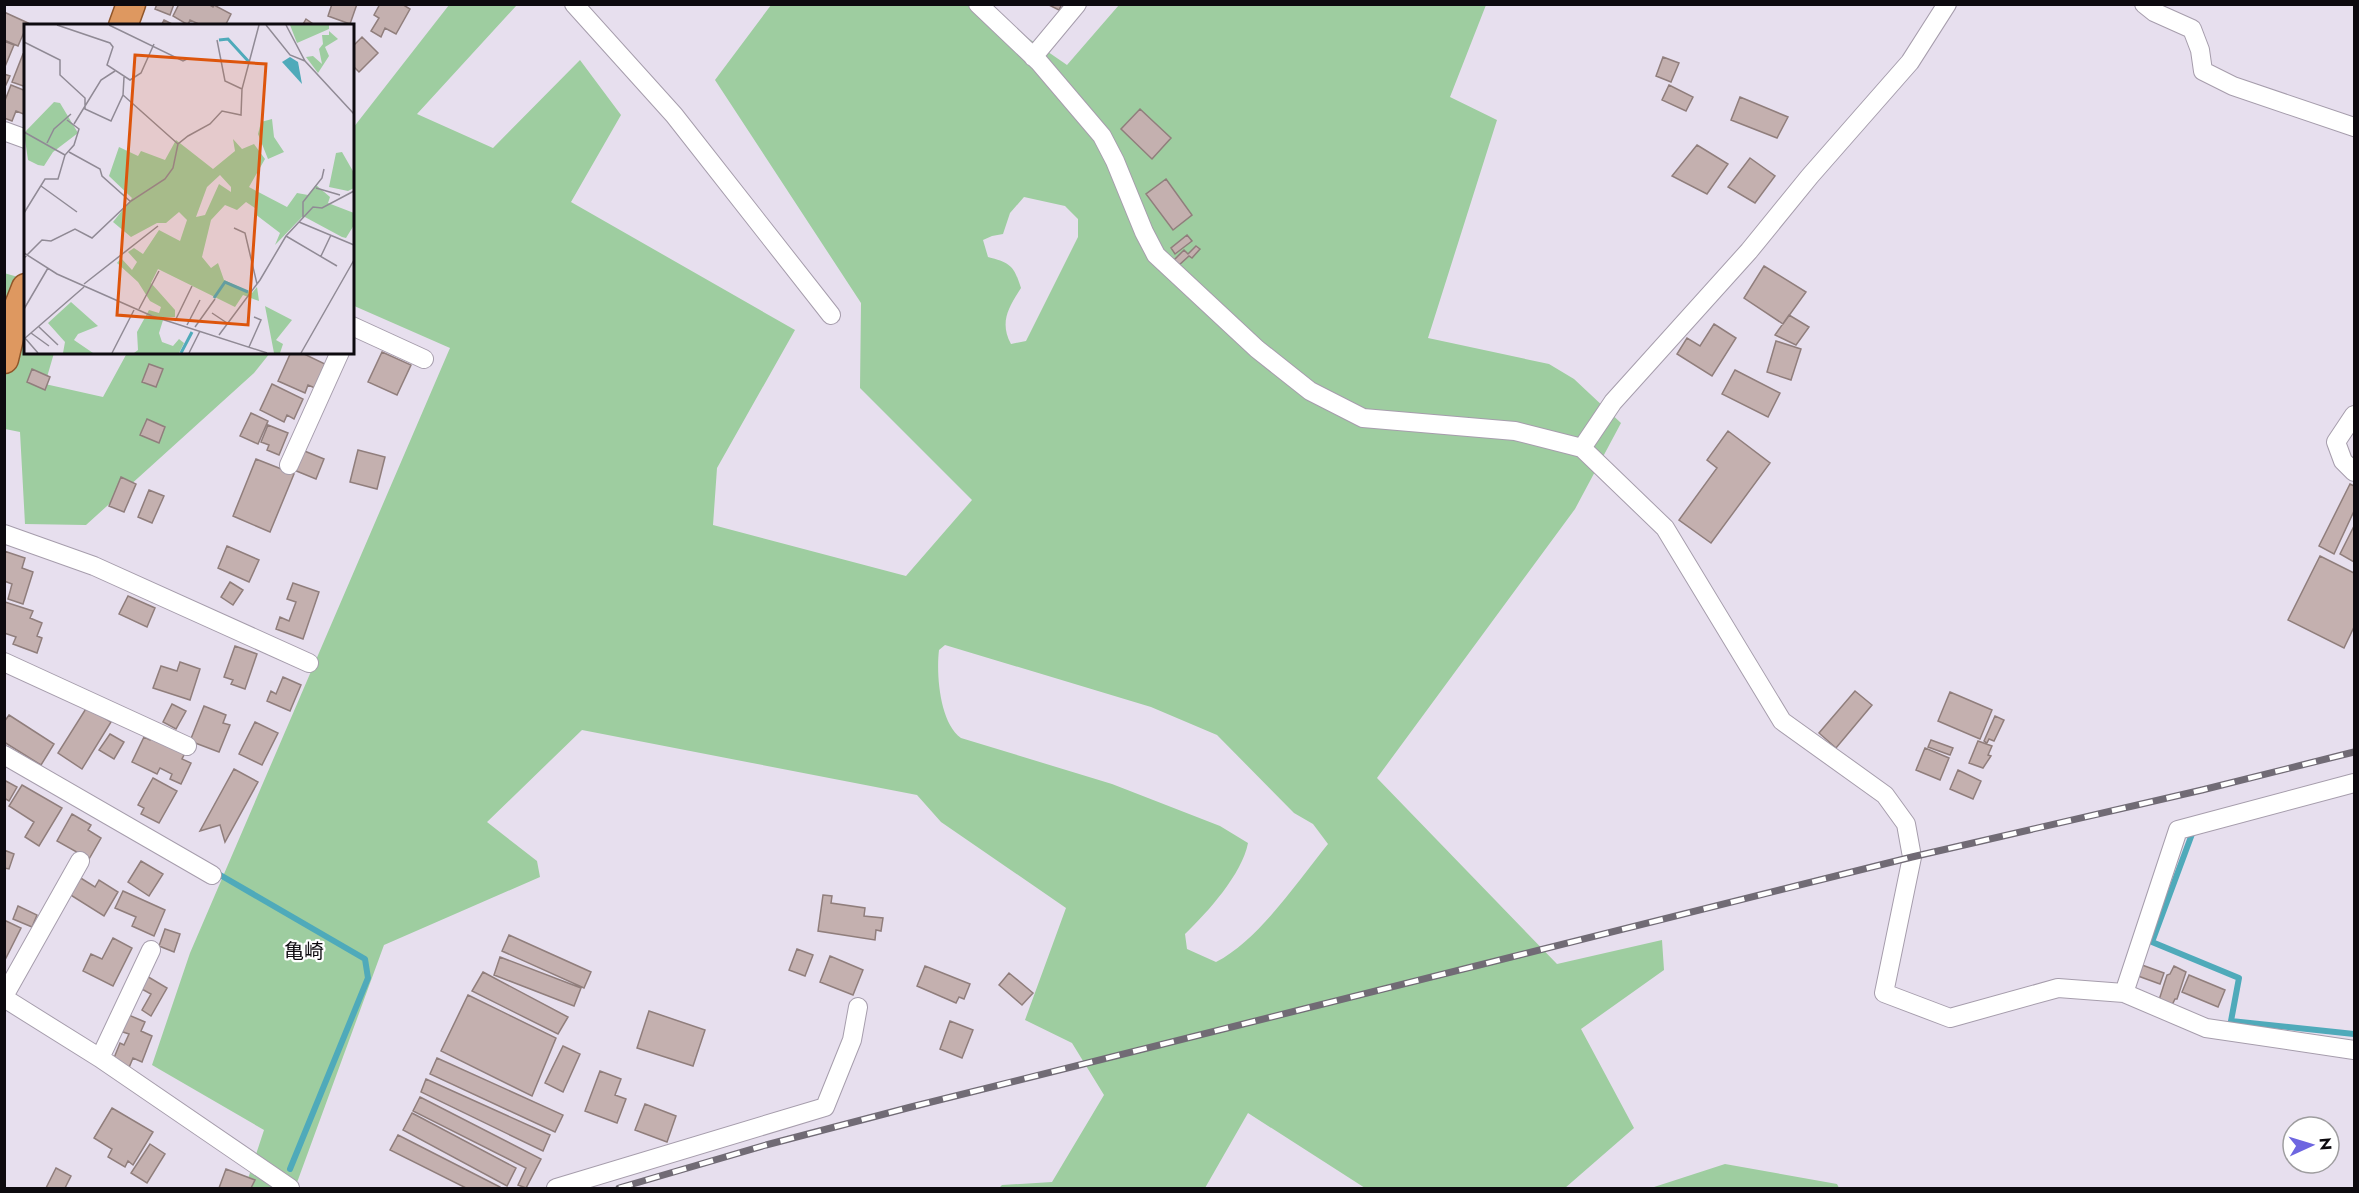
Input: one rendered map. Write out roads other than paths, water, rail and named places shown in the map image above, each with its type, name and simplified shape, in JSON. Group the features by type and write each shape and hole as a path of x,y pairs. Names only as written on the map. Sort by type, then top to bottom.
{"highway":[{"path":"124,24 131,4"},
{"path":"4,359 13,321 24,293"}],"street":[{"path":"574,4 674,115 831,315"},
{"path":"978,4 1033,57 1102,136 1116,161 1144,232 1156,255 1257,349 1310,391 1362,418 1515,431 1582,448 1665,528 1782,721 1885,795 1906,824 1912,857 1884,993 1950,1018 2058,988 2124,993 2206,1028 2355,1050"},
{"path":"1033,57 1077,4"},
{"path":"1582,448 1613,402 1749,251 1810,176 1910,62 1947,4"},
{"path":"2144,4 2154,12 2192,29 2200,50 2203,71 2234,86 2355,127"},
{"path":"4,131 24,138"},
{"path":"354,327 424,359"},
{"path":"289,465 339,354"},
{"path":"2355,415 2336,442 2343,461 2355,472"},
{"path":"4,534 94,566 309,663"},
{"path":"4,662 188,746"},
{"path":"4,755 212,875"},
{"path":"2124,993 2178,830 2355,783"},
{"path":"80,861 4,997 100,1058 290,1188"},
{"path":"100,1058 151,950"},
{"path":"556,1188 825,1107 852,1040 858,1007"}],"waterway":[{"path":"2192,834 2152,942 2239,978 2231,1021 2354,1034"},
{"path":"215,872 365,959 368,978 290,1169"}],"railway":[{"path":"619,1188 766,1145 911,1107 1912,857 2202,790 2354,752"}],"district":[{"name":"亀崎","path":"304,951"}]}
